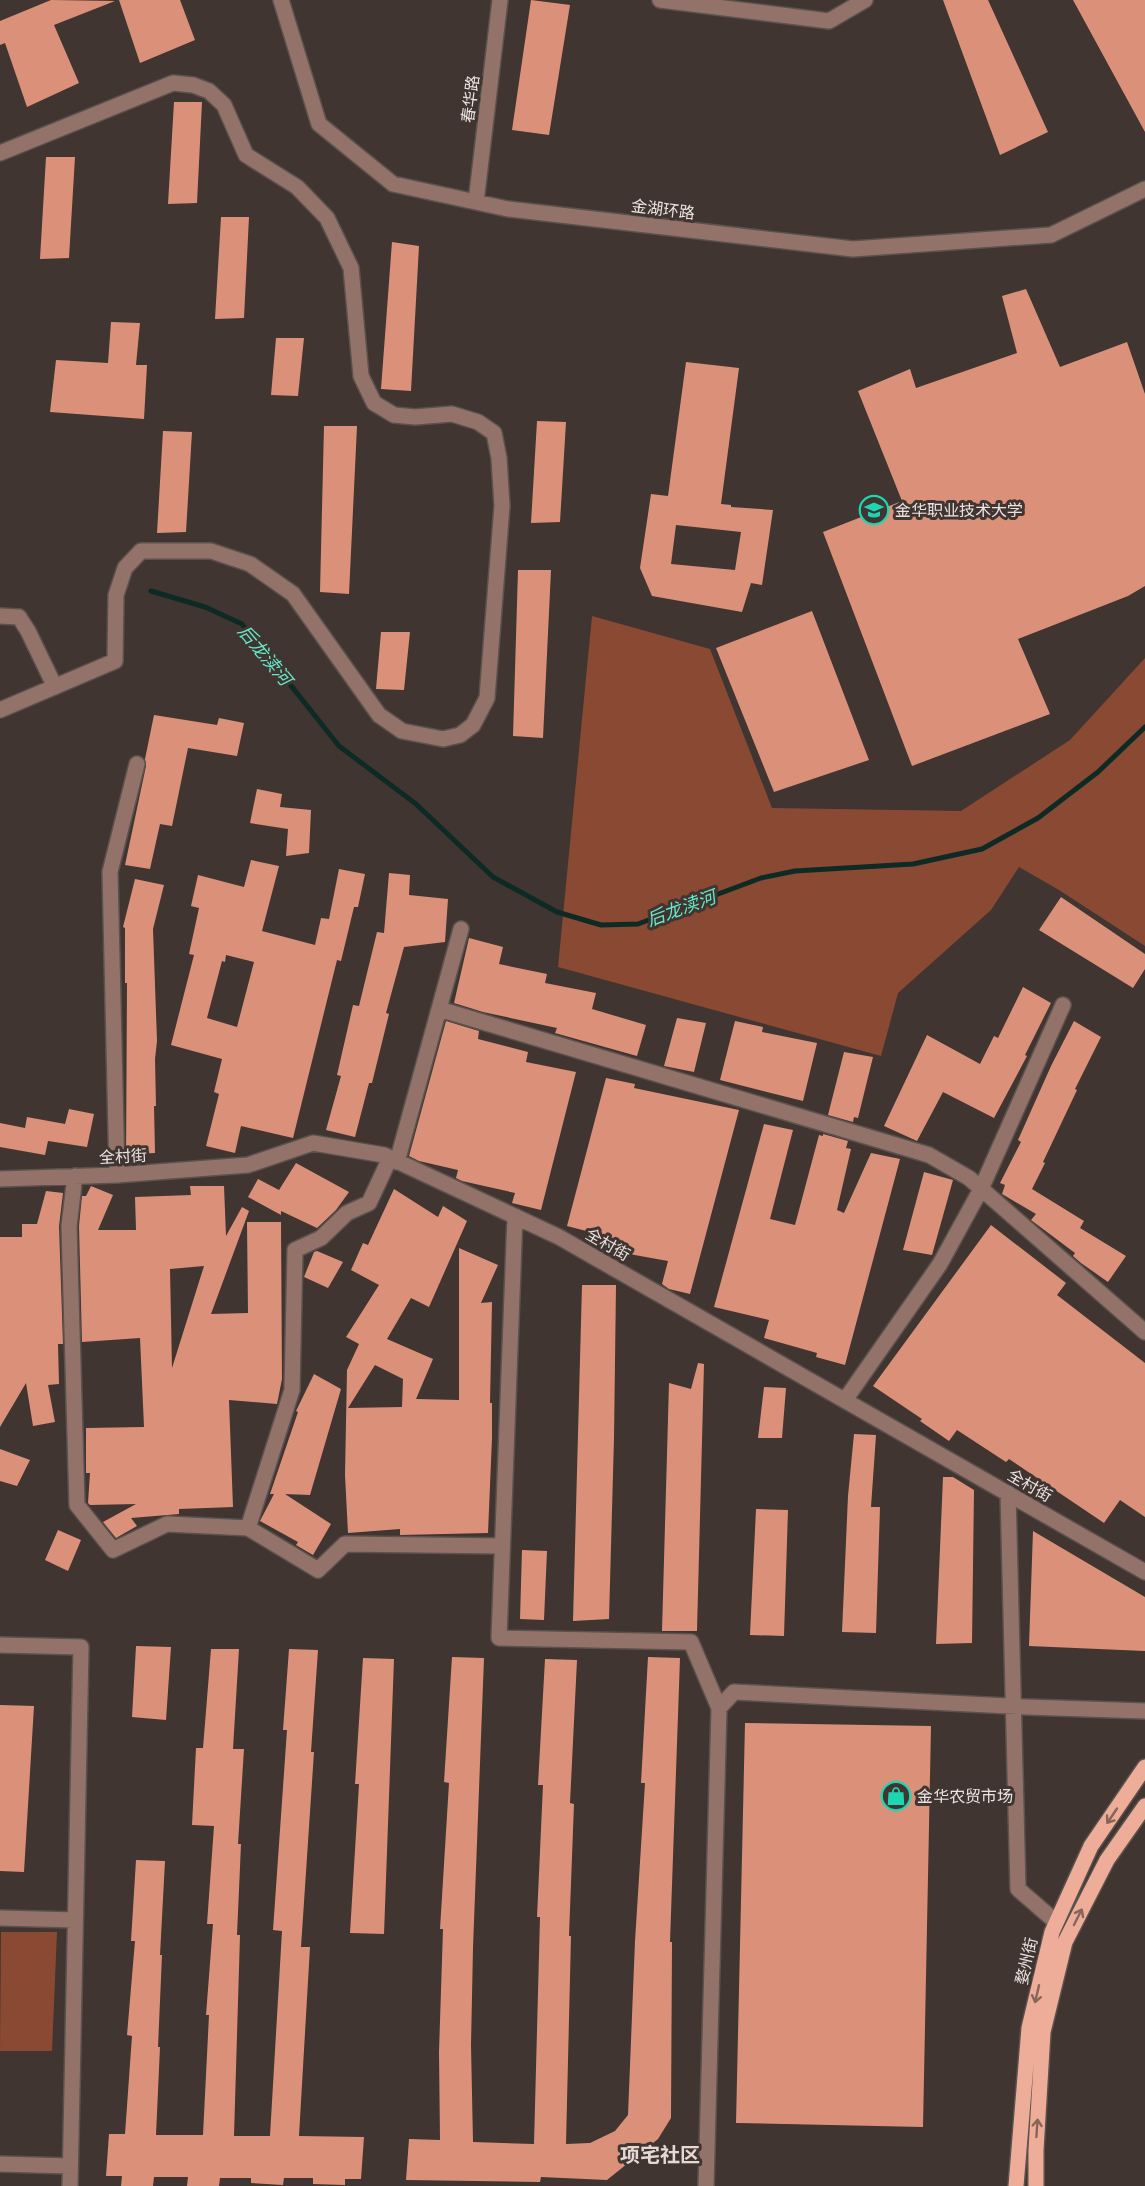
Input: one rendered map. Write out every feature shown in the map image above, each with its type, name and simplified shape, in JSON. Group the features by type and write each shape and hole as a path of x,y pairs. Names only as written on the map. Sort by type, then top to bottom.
{"main road":[{"name":"婺州街","path":"1016,2186 1029,2028 1052,1932 1091,1846 1145,1767"},
{"name":"婺州街","path":"1036,2186 1043,2032 1065,1942 1107,1860 1145,1806"}],"street":[{"name":"金湖环路","path":"281,0 319,124 393,184 520,211 853,249 1051,235 1145,189"},
{"name":"春华路","path":"476,202 500,0"},
{"path":"660,0 829,21 865,0"},
{"path":"0,153 173,83 193,85 209,91 224,105 246,156 297,187 327,218 351,268 361,376 374,403 394,415 415,417 452,414 478,422 494,433 499,458 502,506 487,698 472,725 460,735 443,739 402,731 380,715 293,594 250,564 211,552 141,551 124,568 116,595 115,661 0,710"},
{"path":"0,616 19,617 55,687"},
{"path":"117,1175 110,872 137,764"},
{"path":"248,1528 292,1390 295,1250 321,1238 347,1213 369,1203 393,1160 461,929"},
{"path":"845,1400 940,1264 981,1189 1063,1005"},
{"path":"439,1009 929,1155 969,1178 1145,1332"},
{"name":"全村街","path":"0,1179 117,1175 248,1165 313,1143 393,1160 559,1237 1145,1572"},
{"path":"75,1176 69,1226 77,1505 112,1550 167,1524 248,1528 318,1570 345,1544 502,1546"},
{"path":"515,1216 499,1638 691,1642 719,1708 706,2186"},
{"path":"1008,1493 1018,1889 1056,1922"},
{"path":"0,1645 81,1647 70,2186"},
{"path":"719,1708 734,1692 1014,1707 1145,1711"},
{"path":"0,1918 75,1920"},
{"path":"0,2164 70,2166"}],"shaded area":[{"path":"592,616 710,649 772,808 961,811 1070,740 1145,658 1145,946 1019,867 991,910 898,993 881,1056 558,967"},
{"path":"1,1932 57,1932 52,2051 0,2051"}],"building":[{"path":"51,0 115,1 54,25 79,83 27,107 5,43 0,45 0,21"},
{"path":"119,0 180,0 195,40 140,63"},
{"path":"531,0 570,5 549,135 512,130"},
{"path":"943,0 988,0 1048,132 1000,155"},
{"path":"1073,0 1145,0 1145,132"},
{"path":"174,102 202,102 197,203 168,204"},
{"path":"46,157 75,157 69,258 40,259"},
{"path":"221,217 249,217 244,318 215,319"},
{"path":"392,242 419,246 411,391 381,389"},
{"path":"1026,289 1060,367 1127,342 1145,394 1145,586 1128,596 1018,639 1050,714 912,766 823,532 902,501 858,391 910,369 916,388 1017,353 1002,296"},
{"path":"111,322 140,323 136,365 147,365 144,419 50,412 56,360 108,363"},
{"path":"276,338 304,338 298,396 271,395"},
{"path":"686,362 739,368 721,504 731,505 731,507 773,510 762,585 751,583 742,612 652,596 640,568 651,494 668,496","holes":["676,525 741,532 735,570 671,564"]},
{"path":"537,421 566,422 560,522 531,523"},
{"path":"324,426 357,426 349,594 320,592"},
{"path":"163,431 192,432 186,532 157,533"},
{"path":"518,570 551,570 543,738 513,736"},
{"path":"812,611 869,760 774,792 716,648"},
{"path":"381,632 410,632 404,690 376,689"},
{"path":"154,715 217,725 219,718 244,723 237,756 188,748 172,826 160,824 150,869 125,865 146,766 145,759"},
{"path":"257,789 282,794 280,807 311,810 309,853 286,856 288,829 250,823"},
{"path":"251,860 279,866 262,931 315,945 321,918 329,919 339,869 365,874 358,907 354,907 341,961 337,960 293,1138 241,1126 235,1153 206,1146 219,1094 214,1092 222,1059 171,1045 194,955 189,954 199,908 191,906 198,875 244,887","holes":["226,955 254,962 237,1027 207,1018 222,961 225,962"]},
{"path":"389,873 410,875 409,895 448,899 445,942 404,947 386,1013 389,1014 372,1083 369,1083 355,1137 326,1130 341,1076 337,1075 353,1005 359,1006 377,932 384,933"},
{"path":"135,879 164,885 153,929 157,1041 156,1106 154,1106 155,1153 135,1154 134,1144 126,1163 127,983 125,983 125,928 123,927"},
{"path":"1061,897 1145,954 1145,969 1133,988 1039,930"},
{"path":"469,938 503,947 499,964 547,974 545,983 596,993 592,1009 646,1025 637,1056 555,1033 557,1028 483,1012 454,1003"},
{"path":"1023,987 1051,1003 1025,1055 1027,1056 994,1118 943,1092 917,1141 884,1126 927,1035 980,1064 994,1036 998,1038"},
{"path":"677,1018 706,1023 694,1072 664,1066"},
{"path":"446,1021 479,1031 478,1039 528,1052 526,1062 576,1072 541,1210 512,1203 515,1193 462,1181 456,1178 458,1170 419,1161 409,1156"},
{"path":"735,1021 763,1027 762,1032 817,1043 803,1101 720,1080"},
{"path":"1074,1021 1101,1037 1075,1089 1077,1090 1032,1189 1084,1221 1080,1228 1126,1256 1108,1282 1081,1263 1073,1256 1075,1253 1031,1220 1036,1214 1002,1194 1005,1185 1000,1183 1021,1142 1018,1140 1051,1066"},
{"path":"844,1052 873,1057 858,1118 854,1117 853,1122 828,1115"},
{"path":"606,1078 635,1084 634,1088 739,1110 690,1294 669,1289 662,1284 668,1261 618,1252 621,1240 567,1226"},
{"path":"69,1109 94,1114 87,1147 48,1141 45,1155 0,1147 0,1123 25,1128 27,1117 65,1124"},
{"path":"764,1124 793,1130 770,1219 795,1225 819,1135 848,1141 846,1148 851,1149 837,1210 844,1213 871,1153 900,1159 845,1365 816,1357 817,1353 764,1338 769,1320 714,1307"},
{"path":"296,1163 349,1192 336,1210 317,1228 281,1211 281,1215 248,1197 258,1179 279,1190"},
{"path":"924,1172 953,1180 932,1255 903,1250"},
{"path":"91,1186 113,1195 98,1230 136,1230 135,1197 191,1195 190,1186 224,1186 226,1236 242,1207 249,1211 211,1314 248,1313 247,1222 281,1222 282,1379 277,1404 229,1400 233,1507 179,1509 179,1514 131,1518 137,1526 116,1538 103,1522 136,1504 90,1505 88,1503 90,1473 86,1473 86,1428 144,1427 140,1338 82,1342 79,1226 82,1196 86,1196","holes":["204,1266 172,1368 170,1269"]},
{"path":"394,1189 438,1217 443,1206 467,1221 429,1307 411,1298 387,1339 433,1359 416,1399 459,1400 459,1248 498,1265 481,1303 492,1302 490,1403 492,1403 492,1438 488,1533 400,1535 400,1529 348,1533 345,1475 347,1370 359,1344 346,1337 379,1285 351,1270 363,1243 368,1245","holes":["375,1365 403,1379 402,1407 348,1408"]},
{"path":"46,1191 63,1193 59,1226 63,1344 58,1344 59,1384 48,1385 55,1422 33,1426 26,1383 0,1427 0,1237 22,1237 22,1224 37,1224"},
{"path":"991,1225 1066,1283 1057,1295 1145,1363 1145,1517 1120,1500 1104,1523 1009,1459 1006,1462 957,1430 949,1441 920,1421 922,1419 873,1386"},
{"path":"317,1251 343,1262 328,1288 304,1277 314,1252"},
{"path":"582,1285 616,1285 614,1438 609,1619 573,1621"},
{"path":"698,1363 704,1364 697,1631 662,1631 669,1383 691,1389"},
{"path":"314,1374 341,1389 310,1495 285,1494 331,1524 313,1555 296,1545 298,1542 260,1521 274,1494 270,1494 298,1412 296,1411"},
{"path":"764,1387 786,1388 782,1438 758,1438"},
{"path":"854,1434 876,1435 871,1507 880,1507 876,1633 842,1632 848,1496"},
{"path":"0,1449 30,1460 17,1486 0,1481"},
{"path":"943,1477 953,1477 974,1490 972,1643 936,1644"},
{"path":"756,1509 788,1510 784,1636 750,1635"},
{"path":"58,1530 81,1540 68,1571 45,1560"},
{"path":"1033,1531 1145,1597 1145,1651 1029,1646"},
{"path":"522,1550 547,1551 544,1620 520,1619"},
{"path":"136,1646 171,1647 166,1720 132,1717"},
{"path":"211,1649 239,1649 233,1749 244,1749 238,1844 241,1844 237,1935 240,1935 234,2136 270,2136 282,1931 273,1930 287,1730 283,1730 289,1649 318,1650 311,1752 314,1752 301,1947 310,1947 299,2136 364,2137 361,2179 345,2179 345,2185 313,2184 313,2178 284,2178 283,2185 251,2183 251,2178 220,2178 219,2186 187,2186 188,2177 154,2177 153,2186 121,2186 122,2176 106,2176 109,2134 125,2134 132,2036 127,2035 135,1941 131,1941 136,1860 165,1861 160,1955 162,1955 158,2047 160,2047 156,2135 203,2135 209,2015 206,2015 213,1924 207,1924 214,1826 192,1825 196,1748 203,1748"},
{"path":"452,1657 484,1658 473,1948 471,2045 473,2142 534,2144 540,1917 537,1917 543,1785 538,1785 545,1659 577,1660 570,1803 574,1804 569,1936 571,1936 566,2144 590,2143 615,2131 628,2115 635,1941 645,1783 641,1783 648,1657 680,1658 670,1942 672,1942 671,2118 658,2139 607,2180 541,2177 540,2182 406,2180 409,2139 440,2140 439,2052 443,1929 440,1929 449,1783 444,1782"},
{"path":"363,1658 394,1659 384,1934 350,1933 359,1784 355,1784"},
{"path":"0,1705 34,1706 24,1872 0,1871"},
{"path":"745,1723 931,1726 923,2127 736,2123"}],"waterway":[{"name":"后龙渎河","path":"151,591 205,607 242,624 339,746 416,804 493,877 557,912 601,925 638,924 761,878 795,871 913,864 982,849 1038,818 1098,772 1145,727"}],"place":[{"name":"金华职业技术大学","path":"874,510"},
{"name":"金华农贸市场","path":"896,1796"}],"district":[{"name":"项宅社区","path":"660,2154"}]}
